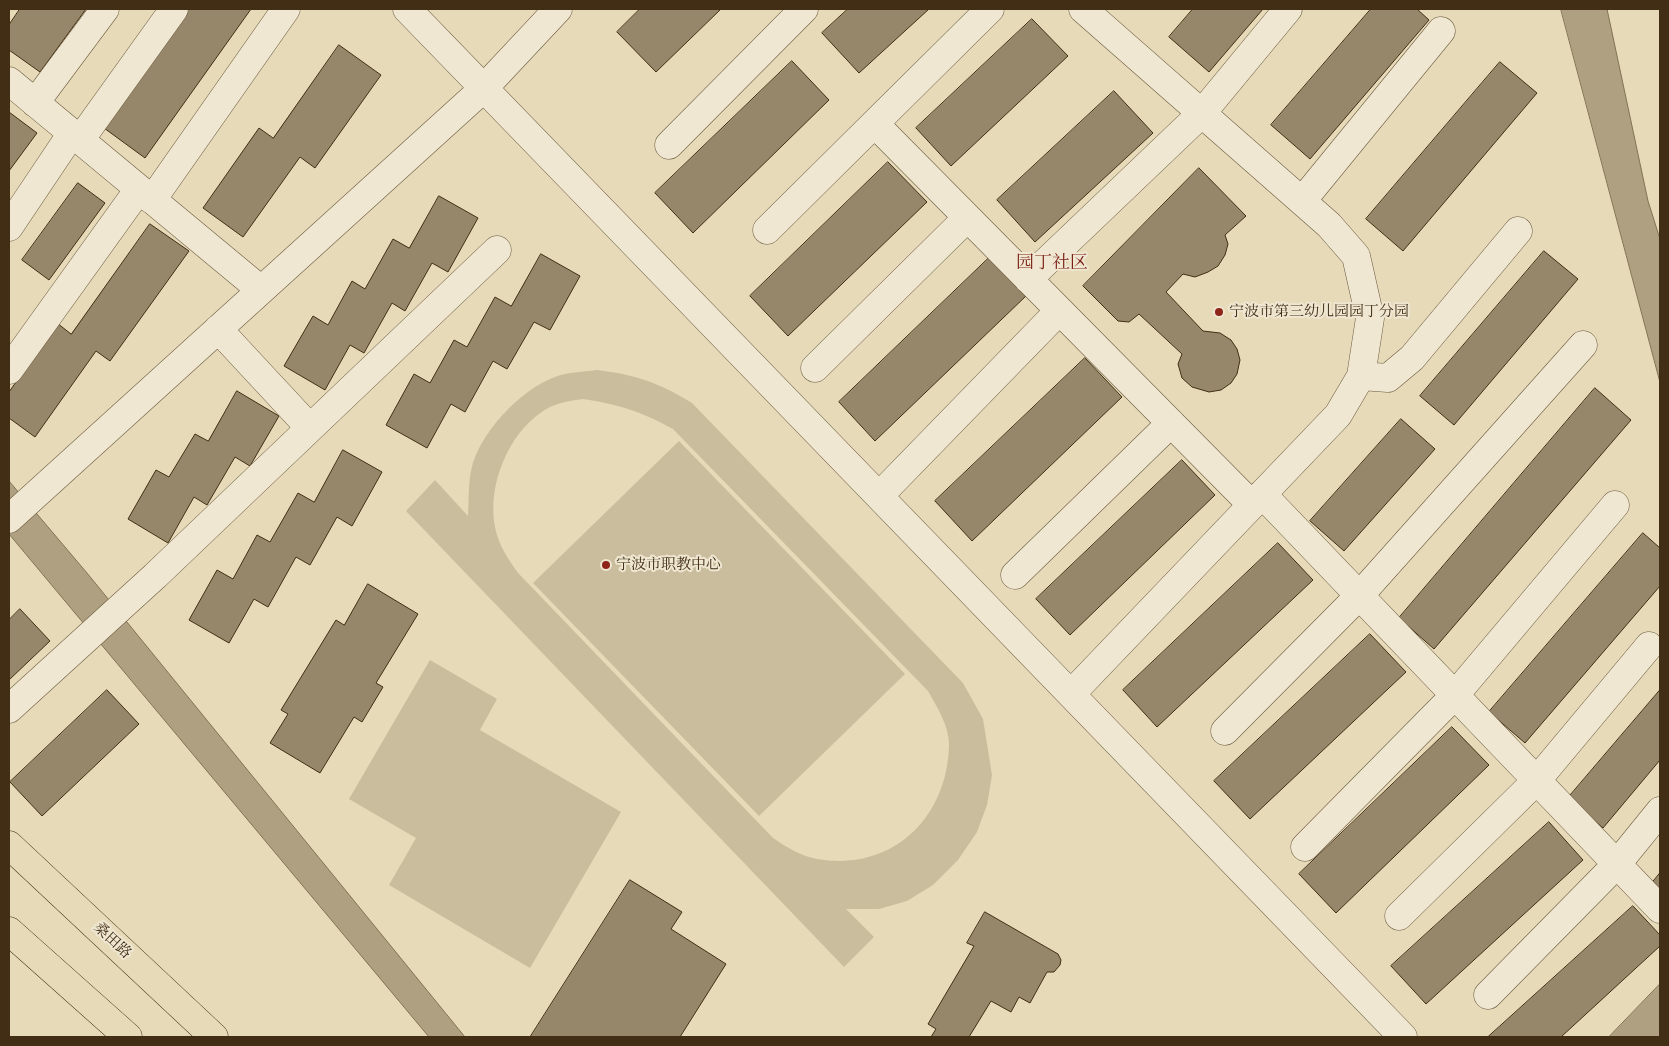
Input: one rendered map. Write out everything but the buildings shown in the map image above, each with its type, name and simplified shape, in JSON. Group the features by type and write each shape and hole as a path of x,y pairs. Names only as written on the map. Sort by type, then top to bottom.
{"main road":[{"name":"桑田路","path":"9,845 214,1037"},
{"path":"9,931 128,1037"}],"street":[{"path":"35,103 105,9"},
{"path":"9,227 174,9"},
{"path":"9,370 146,195 286,9"},
{"path":"407,9 1403,1037"},
{"path":"9,519 483,89 558,9"},
{"path":"669,145 804,9"},
{"path":"767,230 990,9"},
{"path":"1071,694 1338,415 1361,376 1370,318 1356,256 1329,225 1083,9"},
{"path":"1028,279 1202,113 1288,9"},
{"path":"1302,201 1441,32"},
{"path":"9,81 261,290"},
{"path":"875,124 1171,423 1257,500 1359,596 1660,909"},
{"path":"815,368 967,218"},
{"path":"1361,376 1388,378 1412,358 1518,231"},
{"path":"9,709 125,604 497,250"},
{"path":"879,496 1060,310"},
{"path":"218,329 310,428"},
{"path":"1225,731 1359,596 1583,345"},
{"path":"1015,574 1171,423"},
{"path":"1304,847 1454,695 1615,505"},
{"path":"1399,916 1537,780 1649,646"},
{"path":"1488,995 1617,864 1660,811"}],"shaded area":[{"path":"1561,9 1607,9 1648,201 1660,239 1660,382"},
{"path":"597,370 635,377 668,390 692,403 963,683 983,719 992,775 987,805 977,832 958,860 933,885 907,901 879,909 846,909 874,937 844,967 406,511 435,480 468,516 470,477 475,457 482,442 503,415 515,402 542,383 565,374","holes":["583,399 630,409 673,429 928,691 947,730 949,744 946,771 938,795 927,816 911,834 891,848 869,857 844,861 817,859 794,851 773,838 511,564 499,540 493,511 497,478 510,447 531,421 548,408"]},
{"path":"679,441 905,674 759,816 533,583"},
{"path":"9,481 87,573 465,1037 429,1037 9,534"},
{"path":"430,660 497,699 480,730 621,812 530,968 389,885 416,838 349,799"},
{"path":"1660,984 1660,1037 1609,1037"}],"place":[{"name":"宁波市第三幼儿园园丁分园","path":"1219,312"},
{"name":"宁波市职教中心","path":"606,565"}],"district":[{"name":"园丁社区","path":"1052,264"}]}
